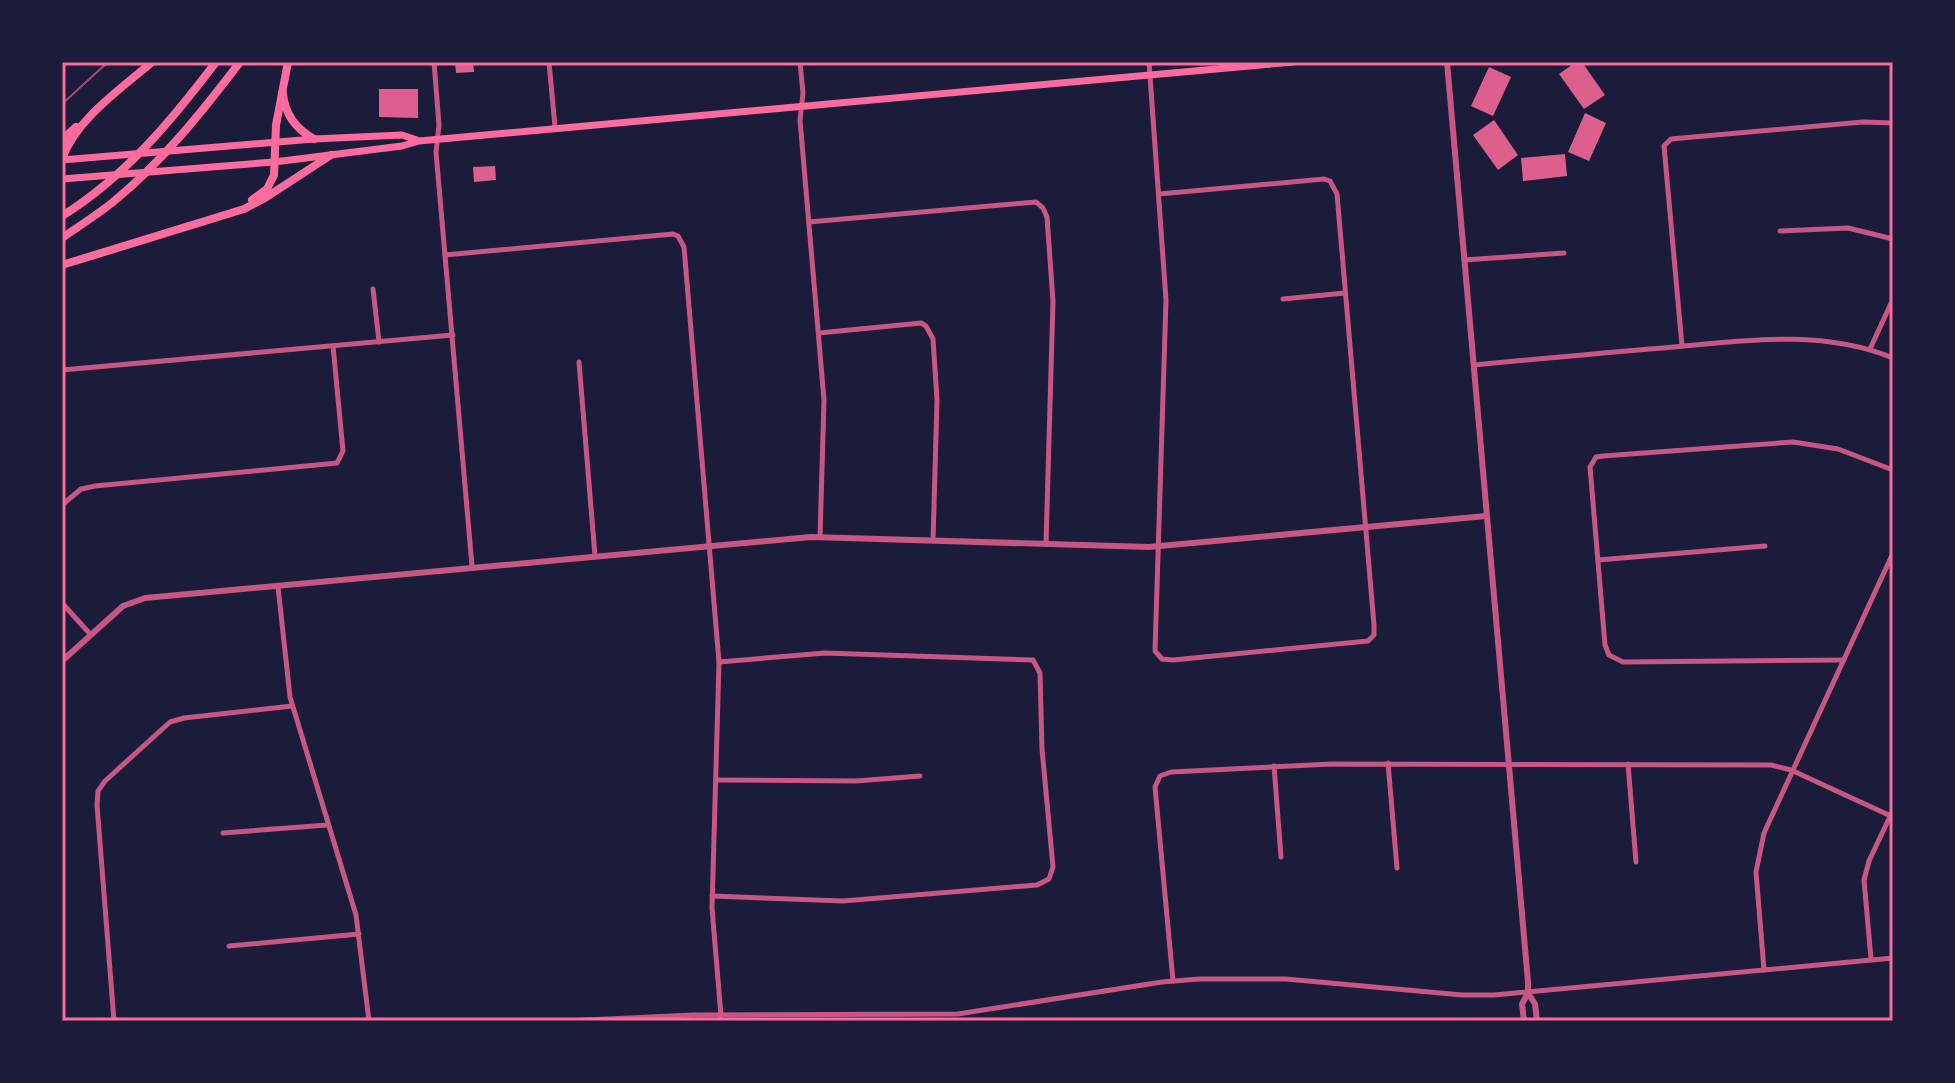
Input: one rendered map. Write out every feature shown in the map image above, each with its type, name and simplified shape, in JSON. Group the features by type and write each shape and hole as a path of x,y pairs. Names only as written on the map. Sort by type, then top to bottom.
{"highway":[{"path":"62,140 152,62"},
{"path":"62,216 112,180 164,127 216,62"},
{"path":"62,238 114,202 189,127 240,62"},
{"path":"185,227 243,205 262,194 271,183 274,142 288,62"},
{"path":"284,78 287,113 299,130 314,139"},
{"path":"62,159 69,141 93,115"},
{"path":"62,265 256,204 331,155"}],"main road":[{"path":"62,179 274,162 402,146 419,141 555,127 1293,62"},
{"path":"62,159 314,139 402,135 419,141"}],"street":[{"path":"434,62 436,152 472,566"},
{"path":"549,62 555,127"},
{"path":"800,62 803,93 800,120 825,409 820,537"},
{"path":"1149,62 1166,300 1155,651 1162,659 1173,660 1368,641 1374,635 1374,625 1337,194 1330,181 1324,179 1159,194"},
{"path":"1447,62 1528,993 1535,1004 1537,1021"},
{"path":"1682,346 1664,146 1667,142 1671,139 1863,122 1893,123"},
{"path":"809,222 1036,202 1043,208 1047,217 1053,301 1046,544"},
{"path":"1780,231 1848,228 1893,239"},
{"path":"445,255 673,234 678,236 684,247 719,662 712,896 721,1016"},
{"path":"1463,260 1564,253"},
{"path":"373,289 379,342"},
{"path":"1283,299 1345,293"},
{"path":"1870,349 1893,299"},
{"path":"819,333 921,323 929,330 933,339 937,400 933,541"},
{"path":"62,370 453,335"},
{"path":"1473,365 1795,339 1870,349 1893,358"},
{"path":"62,505 81,489 95,486 337,463 343,451 333,346"},
{"path":"579,362 595,556"},
{"path":"1844,660 1623,662 1606,651 1590,473 1592,461 1596,457 1793,442 1838,449 1893,470"},
{"path":"62,661 123,606 137,600 472,566 820,537 1158,546 1486,516"},
{"path":"1598,560 1765,546"},
{"path":"1764,970 1757,859 1764,833 1893,553"},
{"path":"278,587 292,706 356,915 369,1021"},
{"path":"62,603 91,635"},
{"path":"712,896 843,901 876,899 1037,885 1049,879 1053,867 1042,749 1040,673 1033,660 825,653 719,662"},
{"path":"114,1021 97,805 100,786 170,722 292,706"},
{"path":"1388,763 1397,868"},
{"path":"1173,981 1155,787 1157,780 1171,772 1274,766 1388,763 1771,765 1791,770 1892,814 1869,861 1864,880 1871,959"},
{"path":"1628,764 1636,862"},
{"path":"1274,766 1281,857"},
{"path":"716,780 838,781 920,776"},
{"path":"223,833 327,825"},
{"path":"229,946 359,934"},
{"path":"565,1021 958,1014 1173,981 1274,979 1462,995 1528,993 1893,958"},
{"path":"1524,1021 1522,1004 1528,993"}],"building":[{"path":"455,62 473,62 474,72 456,73"},
{"path":"1576,62 1582,62 1605,95 1584,109 1559,74"},
{"path":"1489,67 1511,77 1493,116 1471,106"},
{"path":"379,89 418,89 418,118 379,117"},
{"path":"1585,113 1606,123 1589,161 1568,152"},
{"path":"1494,120 1518,155 1498,170 1473,135"},
{"path":"1565,154 1567,176 1523,181 1521,158"},
{"path":"495,166 496,180 474,182 473,167"}],"railway":[{"path":"62,104 108,62"}]}
